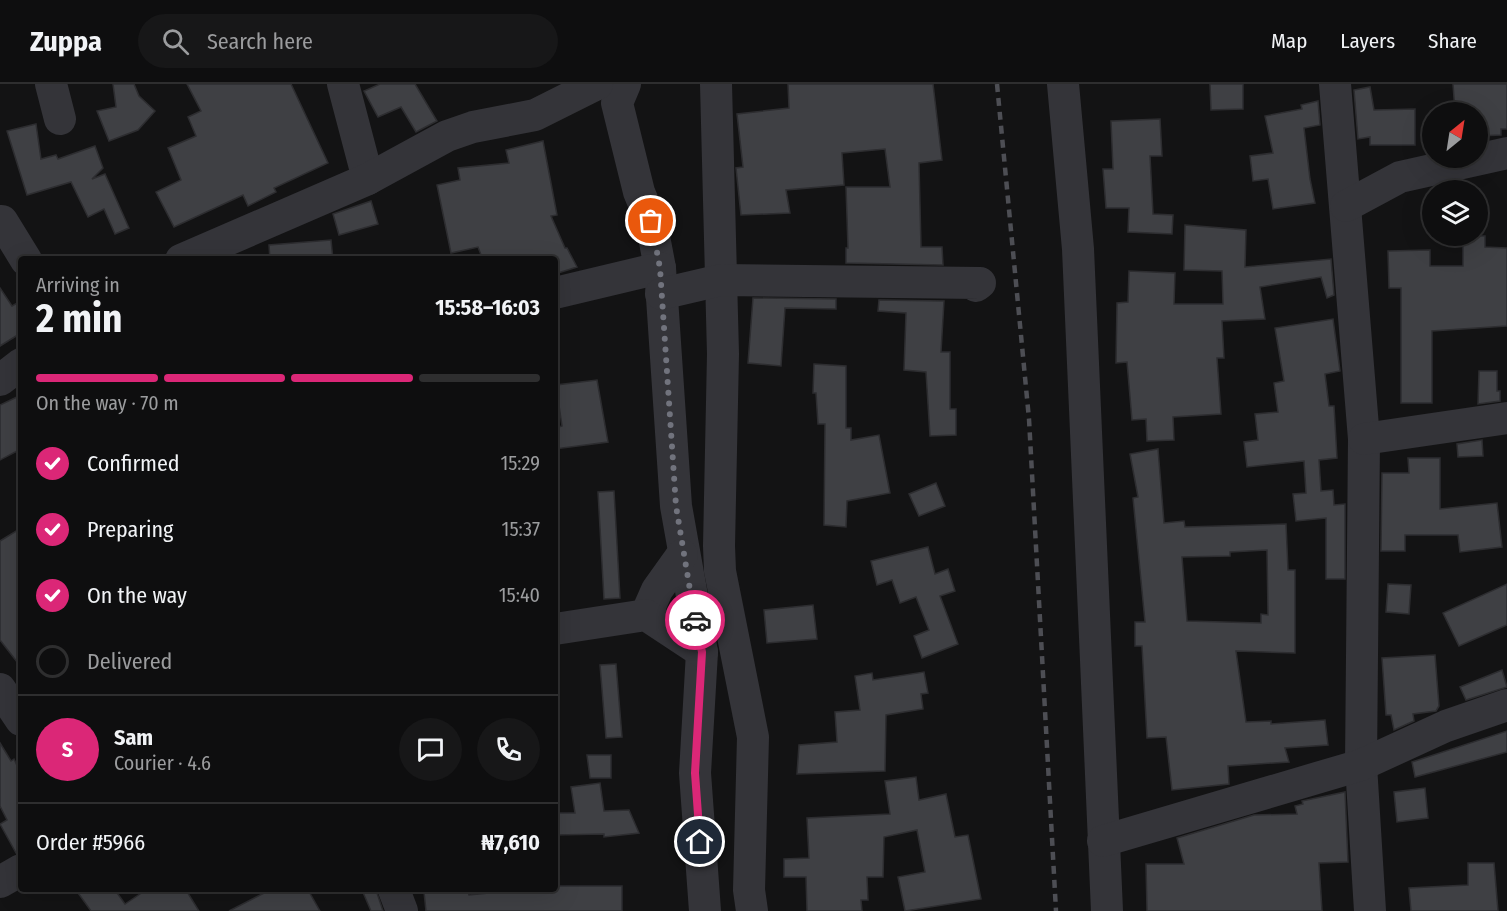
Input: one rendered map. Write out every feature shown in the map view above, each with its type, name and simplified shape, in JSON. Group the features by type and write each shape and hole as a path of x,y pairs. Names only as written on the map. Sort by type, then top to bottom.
{"street":[{"path":"51,84 60,119"},
{"path":"343,84 368,179"},
{"path":"716,84 723,354 718,546 720,571 753,737 749,890 752,911"},
{"path":"1063,84 1078,249 1102,841 1107,911"},
{"path":"1335,84 1364,439 1361,765 1370,911"},
{"path":"190,256 368,179 447,136 473,127 535,115 566,100 613,90 639,192 651,221 661,281 676,506 685,569 702,652 695,773 705,911"},
{"path":"1346,206 1400,177 1507,153"},
{"path":"2,221 24,256"},
{"path":"558,293 661,281 721,279 980,283 976,286"},
{"path":"0,380 18,366"},
{"path":"1364,439 1507,418"},
{"path":"558,628 652,602 685,569 720,571"},
{"path":"652,602 702,652"},
{"path":"0,689 18,716"},
{"path":"1102,841 1361,765 1446,726 1507,705"},
{"path":"0,882 18,872"},
{"path":"395,892 402,911"}],"building":[{"path":"113,84 134,84 139,96 155,111 138,130 109,141 97,111 116,107"},
{"path":"187,84 291,84 328,163 274,188 276,192 248,206 243,195 174,227 156,192 181,180 168,148 196,136 188,117 201,111"},
{"path":"380,84 415,84 437,121 416,132 401,107 378,117 364,91"},
{"path":"788,84 933,84 942,160 919,163 921,247 942,247 943,265 846,263 846,248 848,248 846,187 890,187 885,149 842,153 844,185 786,190 790,213 741,215 736,168 743,167 737,114 789,108"},
{"path":"1210,84 1243,84 1243,109 1211,110"},
{"path":"1453,84 1507,84 1507,129 1501,129 1501,135 1488,136 1488,102 1454,102"},
{"path":"1370,87 1374,110 1415,109 1415,145 1370,145 1370,137 1358,139 1354,90"},
{"path":"1318,101 1320,125 1304,128 1315,203 1273,209 1268,179 1253,181 1250,156 1273,153 1265,116 1302,109 1301,105"},
{"path":"1160,119 1162,156 1150,156 1153,214 1173,215 1172,234 1128,232 1129,208 1106,208 1103,169 1113,169 1111,121"},
{"path":"36,124 41,159 56,155 58,159 95,146 103,168 92,179 105,174 129,228 115,234 104,209 88,217 71,182 27,195 7,131"},
{"path":"543,141 557,215 551,216 565,248 577,267 558,273 558,256 481,256 478,247 451,253 437,185 460,180 458,168 509,163 506,150"},
{"path":"371,201 378,224 339,235 333,214"},
{"path":"1185,225 1246,230 1245,267 1331,259 1334,295 1327,298 1321,277 1260,287 1265,319 1222,321 1224,358 1217,358 1221,414 1173,417 1174,440 1147,441 1146,419 1132,420 1127,362 1116,363 1117,303 1128,302 1129,271 1175,273 1174,304 1223,304 1222,271 1184,270"},
{"path":"331,240 333,256 270,256 269,245"},
{"path":"1463,246 1507,248 1507,326 1432,331 1432,403 1401,403 1401,288 1389,288 1388,251 1430,250 1430,266 1463,266"},
{"path":"0,288 12,306 18,303 18,335 0,346"},
{"path":"753,298 836,299 836,309 785,308 781,366 748,363"},
{"path":"879,300 944,301 941,352 950,352 950,409 956,409 956,435 930,436 926,372 904,370 906,313 878,311"},
{"path":"1333,319 1340,371 1325,374 1329,406 1334,406 1337,458 1319,460 1321,491 1333,490 1334,505 1345,504 1345,579 1326,579 1326,518 1296,521 1293,494 1306,493 1304,461 1247,467 1244,442 1258,440 1255,414 1278,412 1274,383 1284,381 1275,328"},
{"path":"814,364 846,366 846,428 851,428 851,440 879,435 890,493 847,501 846,527 824,525 825,424 818,424 816,393 813,393"},
{"path":"1479,371 1497,371 1497,391 1500,391 1500,401 1478,404"},
{"path":"597,380 608,442 558,449 558,427 562,426 558,385"},
{"path":"18,396 18,451 0,460 0,405"},
{"path":"1482,440 1483,456 1458,457 1457,444"},
{"path":"1158,449 1164,523 1184,521 1185,527 1286,524 1288,570 1295,570 1295,653 1236,651 1246,722 1271,721 1271,724 1325,720 1328,745 1285,748 1289,762 1228,766 1229,784 1172,790 1166,737 1147,738 1142,646 1135,646 1135,622 1145,622 1133,498 1138,497 1130,454","holes":["1267,550 1268,615 1261,614 1261,623 1187,621 1182,557 1230,556 1230,552"]},
{"path":"1408,458 1440,458 1440,509 1497,503 1502,547 1460,552 1458,535 1405,535 1405,551 1381,551 1382,473 1409,473"},
{"path":"936,483 945,506 919,516 909,494"},
{"path":"614,491 620,598 604,599 598,492"},
{"path":"18,530 18,663 0,640 0,541"},
{"path":"928,547 935,574 948,569 955,591 940,596 958,644 922,658 914,636 929,630 916,597 900,603 892,580 877,585 871,561"},
{"path":"1388,584 1411,585 1409,614 1386,612"},
{"path":"1507,584 1507,625 1459,646 1443,613"},
{"path":"813,605 817,639 767,643 764,610"},
{"path":"1435,655 1439,706 1436,711 1413,714 1414,721 1394,730 1391,715 1386,715 1382,658"},
{"path":"616,664 622,737 606,738 600,665"},
{"path":"1502,670 1507,687 1466,700 1460,687"},
{"path":"924,672 928,693 921,694 923,709 886,715 885,771 797,774 799,745 837,742 835,712 860,710 855,676 872,673 873,680"},
{"path":"1507,731 1507,752 1415,777 1412,762"},
{"path":"0,743 11,761 14,759 18,768 18,853 16,853 0,824 7,820 0,806"},
{"path":"587,755 611,755 611,778 590,778"},
{"path":"916,777 919,800 946,794 955,837 968,835 981,899 905,911 898,877 925,872 917,830 884,837 883,877 867,877 868,900 861,900 862,911 807,911 806,877 784,877 784,859 809,858 807,818 890,814 885,781"},
{"path":"600,783 604,811 629,810 639,833 604,837 604,834 558,835 558,813 575,813 571,787"},
{"path":"1425,788 1428,818 1397,822 1394,792"},
{"path":"1345,792 1348,862 1319,863 1322,911 1147,911 1146,864 1184,864 1177,838 1254,815 1297,814 1295,806 1303,804 1302,801"},
{"path":"1468,863 1494,863 1498,911 1411,911 1409,888 1468,885"},
{"path":"558,886 622,886 622,911 426,911 424,892 468,892 469,895 499,892 558,892"},
{"path":"77,892 116,892 125,904 143,892 187,892 199,911 91,911"},
{"path":"266,892 309,892 320,911 229,911"},
{"path":"363,892 377,892 383,911 371,911"}],"railway":[{"path":"997,84 1029,419 1056,911"}],"way so far":[{"path":"651,221 660,268 676,506 682,555 695,620"}],"route":[{"path":"695,620 702,652 695,773 700,842"}]}
